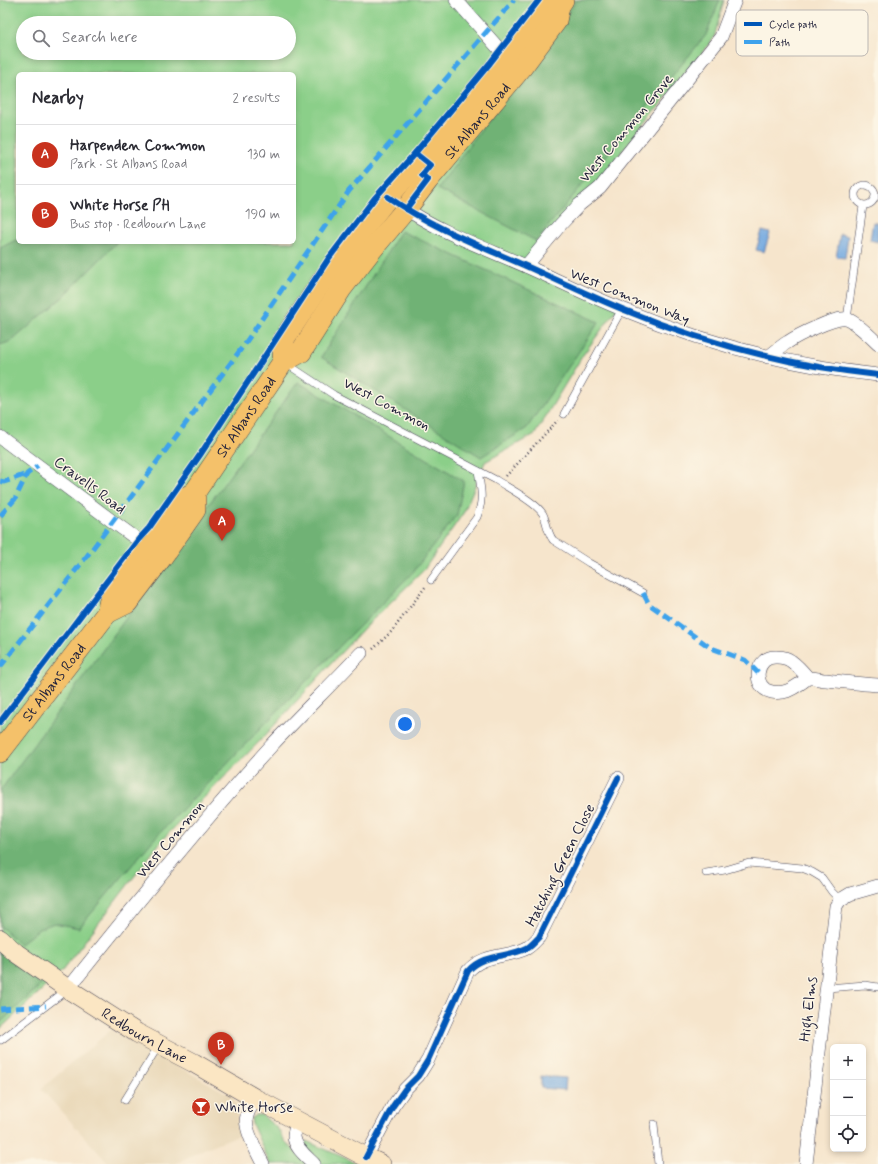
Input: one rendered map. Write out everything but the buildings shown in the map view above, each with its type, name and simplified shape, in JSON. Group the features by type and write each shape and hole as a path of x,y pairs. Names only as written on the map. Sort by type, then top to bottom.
{"main road":[{"name":"St Albans Road","path":"283,362 284,339 324,278 388,196 543,10 561,3"},
{"name":"St Albans Road","path":"0,752 107,613 127,604 154,551 195,510 195,492 283,362 301,352 341,289 369,252 522,68 556,22 561,3"},
{"name":"Redbourn Lane","path":"0,939 16,953 68,989 137,1033 256,1099 373,1161"}],"street":[{"path":"456,0 486,34 522,68"},
{"name":"West Common Grove","path":"526,266 579,204 600,188 721,38 735,0"},
{"name":"West Common Way","path":"388,196 406,209 442,229 622,309 692,335 725,346 768,357 878,375"},
{"path":"768,357 790,341 810,330 835,320 846,319 856,324 878,344"},
{"name":"Cravells Road","path":"0,437 154,551"},
{"name":"West Common","path":"68,989 110,935 208,819 273,745 361,653"},
{"path":"808,678 878,685"},
{"name":"Hatching Green Close","path":"373,1161 393,1106 418,1076 428,1060 468,971 480,962 528,948 539,937 618,778"},
{"path":"840,900 856,892 878,886"},
{"name":"High Elms","path":"806,1164 835,912 836,906 840,900"},
{"path":"256,1099 246,1117 247,1128 255,1150 263,1164"},
{"path":"297,1121 294,1139 304,1154 314,1164"}],"lane":[{"path":"846,319 863,206"},
{"path":"564,414 622,309"},
{"name":"West Common","path":"283,362 334,395 496,480 539,508 544,515 550,536 553,540 589,563 643,593"},
{"path":"431,580 477,517 481,508 478,471"},
{"path":"706,873 725,870 749,863 802,868 822,878 840,900"},
{"path":"827,988 865,985 878,987"},
{"name":"West Common","path":"1,1040 68,989"},
{"path":"125,1100 159,1044"},
{"path":"654,1124 658,1164"}],"path":[{"path":"496,480 507,476 564,414"},
{"path":"361,653 370,652 392,631 431,580"}],"shaded area":[{"path":"111,1030 232,1096 237,1107 237,1123 242,1134 206,1148 175,1164 109,1164 41,1089"}],"green space":[{"path":"0,0 724,0 714,38 531,264 619,306 583,355 535,434 485,462 464,512 423,571 363,629 261,740 163,839 62,971 0,1029"},
{"path":"577,0 720,0 706,35 536,241 437,189"},
{"path":"401,231 599,322 527,428 481,457 321,357"},
{"path":"16,240 16,244 115,244 64,296 12,341 0,345 0,248"},
{"path":"298,382 464,481 457,515 413,572 154,839 79,928 54,923 39,929 20,944 0,926 0,791"},
{"path":"0,952 41,985 0,1023"},
{"path":"256,1115 262,1115 278,1129 285,1141 307,1164 270,1164 252,1124 251,1118"},
{"path":"306,1141 359,1164 321,1164 303,1146"}],"water":[{"path":"873,222 878,223 878,242 870,240"},
{"path":"762,231 770,233 764,252 756,250"},
{"path":"840,234 848,236 845,258 836,257"},
{"path":"541,1076 566,1078 565,1090 541,1088"}],"marked path":[{"path":"0,667 90,552 244,345 349,191 514,0"},
{"path":"0,516 15,499 27,474 38,466"},
{"path":"0,481 4,482 27,474"},
{"path":"643,593 649,604 711,648 745,660 758,673"},
{"path":"0,1009 46,1006"}],"cycle path":[{"path":"0,722 138,540 149,528 200,455 329,258 374,199 415,153 490,63 539,0"},
{"path":"406,209 428,180 422,175 430,165 415,153"},
{"path":"388,197 421,218 456,235 598,299 653,321 716,342 780,359 812,366 878,375"},
{"path":"366,1157 393,1106 405,1089 418,1076 428,1060 468,971 481,961 527,948 539,937 618,778"}],"place":[{"name":"Harpenden Common","path":"222,541"},
{"name":"White Horse PH","path":"221,1065"},
{"name":"White Horse","path":"201,1107"}]}
